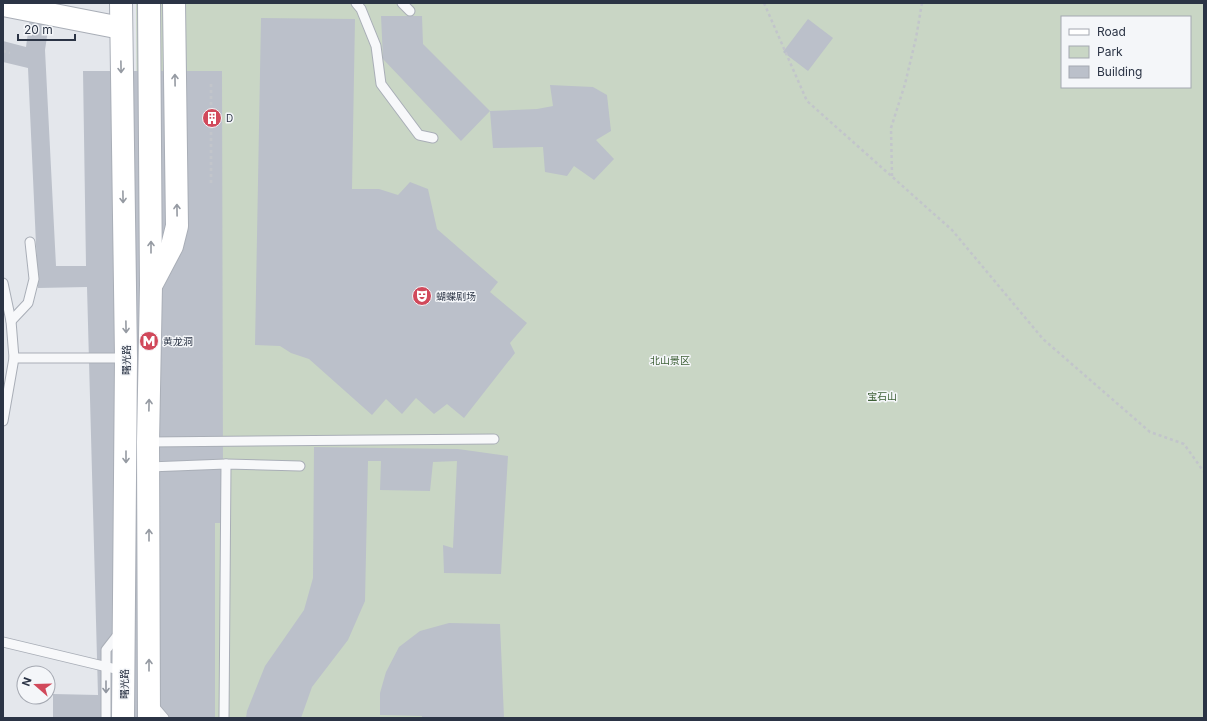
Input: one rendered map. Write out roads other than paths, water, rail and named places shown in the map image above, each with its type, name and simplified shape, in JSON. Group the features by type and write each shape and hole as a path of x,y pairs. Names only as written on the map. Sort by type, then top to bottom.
{"main road":[{"name":"曙光路","path":"121,3 126,358 124,626 115,669 124,718"},
{"path":"149,3 151,285 148,442 149,709"},
{"path":"151,285 172,246 177,226 174,3"},
{"path":"3,5 121,28"}],"lane":[{"path":"356,3 361,9 376,46 381,84 419,135 433,138"},
{"path":"402,3 410,12"},
{"path":"11,321 28,303 34,279 30,242"},
{"path":"3,283 11,321 14,358 3,420"},
{"path":"14,358 126,358"},
{"path":"148,442 494,439"},
{"path":"149,467 226,464 300,466"},
{"path":"224,718 226,464"},
{"path":"3,642 115,669 106,718"},
{"path":"149,709 164,718"}],"place":[{"name":"D","path":"212,118"},
{"name":"蝴蝶剧场","path":"422,296"},
{"name":"黄龙洞","path":"149,341"}],"park label":[{"name":"北山景区","path":"670,360"},
{"name":"宝石山","path":"882,396"}]}
